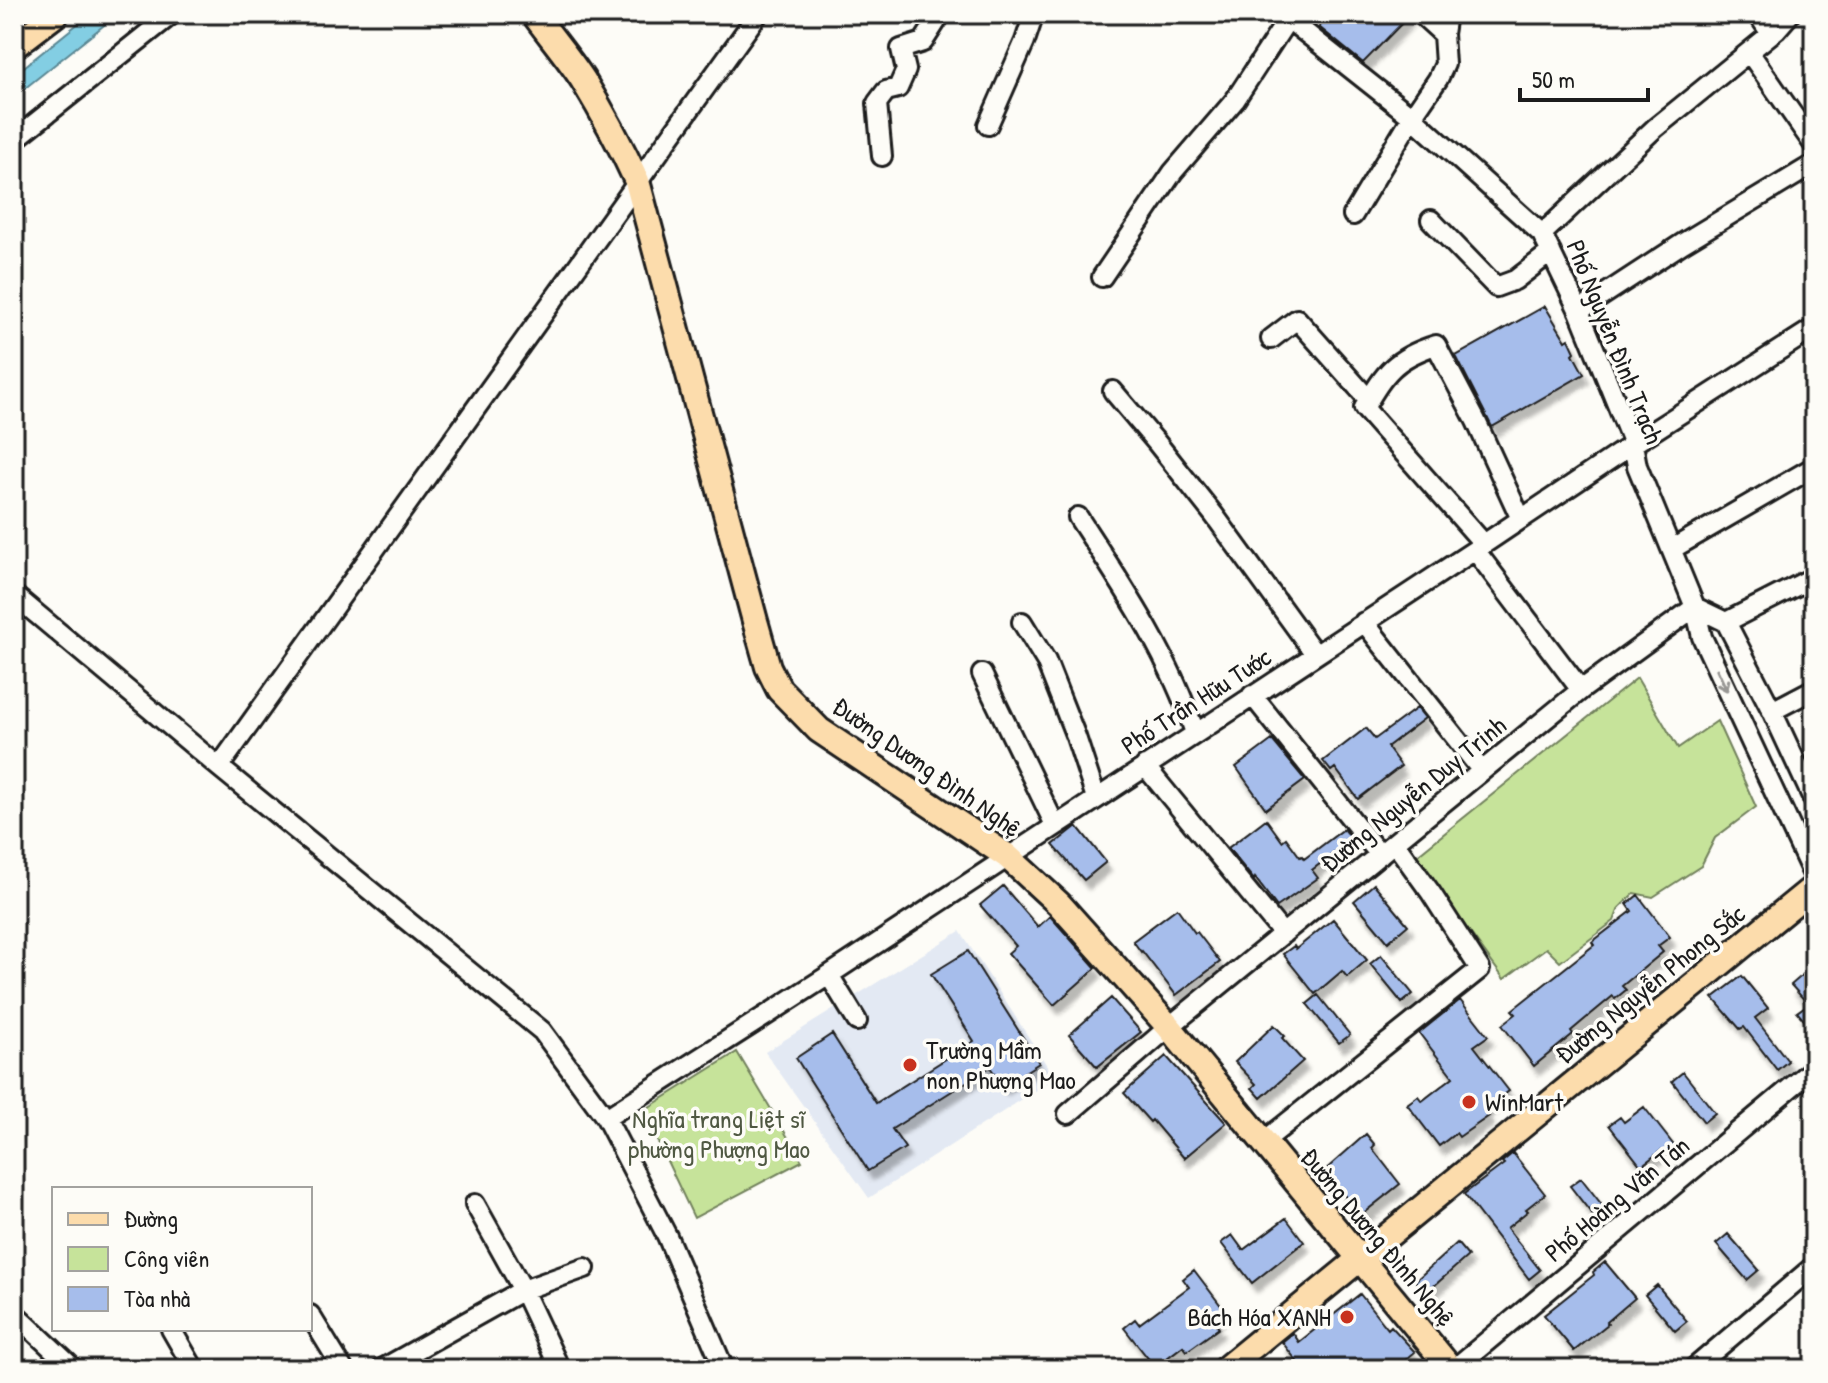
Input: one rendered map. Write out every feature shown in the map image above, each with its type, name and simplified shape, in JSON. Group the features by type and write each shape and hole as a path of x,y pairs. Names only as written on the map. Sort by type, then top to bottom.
{"main road":[{"path":"14,46 56,14"},
{"name":"Đường Dương Đình Nghệ","path":"534,14 594,98 637,181 755,621 768,667 779,689 819,730 1007,856 1059,904 1169,1027 1452,1369"},
{"name":"Đường Nguyễn Phong Sắc","path":"1225,1369 1814,887"}],"street":[{"path":"14,140 172,14"},
{"path":"219,767 758,14"},
{"path":"882,156 877,103 886,91 898,88 906,70 901,49 923,42 941,14"},
{"path":"988,125 1034,14"},
{"path":"1421,14 1443,34"},
{"path":"1353,215 1445,64 1443,34 1446,14"},
{"path":"1758,14 1771,34"},
{"path":"1542,234 1655,128 1771,34 1790,14"},
{"path":"1102,277 1173,172 1235,100 1285,16"},
{"name":"Phố Nguyễn Đình Trạch","path":"1285,16 1412,117 1542,234 1579,311 1633,444 1636,462 1695,607 1702,637 1814,877"},
{"path":"1749,52 1814,145"},
{"path":"1579,311 1683,243 1814,164"},
{"path":"1431,220 1496,287 1515,280 1551,252"},
{"path":"1271,339 1297,319 1369,400"},
{"name":"Phố Trần Hữu Tước","path":"606,1118 1814,328"},
{"path":"1521,519 1476,421 1436,345 1412,352 1388,371 1364,408 1480,547 1581,690"},
{"path":"1113,391 1214,515 1315,654"},
{"path":"1672,549 1814,467"},
{"path":"1078,517 1132,600 1163,655 1195,733"},
{"path":"1726,622 1814,577"},
{"path":"14,595 219,767 531,1020 544,1034 606,1118 667,1236 724,1369"},
{"path":"1695,607 1726,622 1813,796"},
{"name":"Đường Nguyễn Duy Trinh","path":"1068,1114 1169,1027 1581,690 1695,607"},
{"path":"1022,622 1046,661 1096,798"},
{"path":"1364,622 1482,771"},
{"path":"982,674 1055,825"},
{"path":"1772,711 1814,689"},
{"path":"1252,695 1380,855"},
{"path":"1145,766 1283,934"},
{"path":"1263,1142 1480,969 1395,843"},
{"path":"829,975 857,1021"},
{"name":"Phố Hoàng Văn Tán","path":"1452,1369 1814,1068"},
{"path":"475,1204 523,1290 560,1369"},
{"path":"1693,1369 1814,1266"},
{"path":"382,1369 523,1290 585,1268"},
{"path":"14,1313 74,1369"},
{"path":"312,1318 343,1369"},
{"path":"172,1331 194,1369"}],"shaded area":[{"name":"Trường Mầm non Phượng Mao","path":"960,931 1055,1078 869,1198 765,1052"}],"green space":[{"path":"1637,678 1678,748 1717,721 1756,807 1715,838 1701,866 1653,897 1634,893 1619,908 1614,921 1560,962 1546,948 1504,979 1415,857"},
{"name":"Nghĩa trang Liệt sĩ phường Phượng Mao","path":"737,1052 802,1161 694,1218 659,1144 638,1114"}],"water":[{"path":"90,14 118,14 14,97 14,75"}],"building":[{"path":"1330,14 1409,16 1363,63 1319,27"},
{"path":"1545,306 1566,341 1569,339 1584,374 1492,427 1456,356"},
{"path":"1417,708 1425,718 1387,747 1401,766 1358,799 1335,768 1331,771 1323,761 1366,728 1375,739"},
{"path":"1272,740 1305,780 1266,809 1236,767"},
{"path":"1266,819 1282,841 1286,838 1304,859 1344,829 1352,839 1312,870 1318,878 1277,907 1228,848"},
{"path":"1077,826 1106,862 1084,880 1053,845"},
{"path":"1374,884 1408,925 1388,942 1354,901"},
{"path":"1003,886 1038,927 1050,916 1096,968 1054,1005 1008,953 1016,946 980,905"},
{"path":"1638,895 1670,937 1658,946 1663,952 1622,986 1626,990 1615,999 1613,996 1534,1066 1502,1025 1516,1014 1512,1010 1632,911 1627,904"},
{"path":"1177,908 1220,962 1176,995 1133,941"},
{"path":"1333,919 1367,960 1347,977 1342,971 1315,994 1283,954 1294,946 1296,949"},
{"path":"968,951 1039,1063 1003,1086 990,1067 892,1129 905,1148 868,1171 796,1058 832,1034 876,1103 974,1041 931,974"},
{"path":"1381,955 1413,994 1402,1003 1370,964"},
{"path":"1814,965 1814,1032 1797,1012 1808,1004 1791,985"},
{"path":"1742,976 1768,1008 1755,1018 1788,1061 1777,1070 1744,1027 1740,1029 1713,998"},
{"path":"1318,995 1350,1035 1339,1043 1307,1004"},
{"path":"1111,998 1141,1032 1097,1067 1069,1035"},
{"path":"1460,1000 1488,1036 1474,1046 1509,1091 1484,1110 1489,1116 1459,1137 1456,1133 1439,1146 1407,1104 1418,1096 1422,1101 1453,1077 1419,1033"},
{"path":"1274,1025 1303,1061 1261,1098 1252,1088 1256,1084 1235,1062"},
{"path":"1166,1056 1226,1123 1184,1158 1124,1093"},
{"path":"1683,1072 1715,1113 1704,1122 1672,1081"},
{"path":"1644,1107 1676,1148 1665,1156 1661,1151 1641,1166 1609,1125 1620,1117 1624,1122"},
{"path":"1366,1134 1375,1145 1372,1148 1400,1184 1361,1215 1324,1171"},
{"path":"1513,1153 1545,1194 1507,1228 1540,1270 1529,1279 1464,1194 1504,1164 1502,1162"},
{"path":"1581,1178 1613,1219 1602,1227 1570,1186"},
{"path":"1286,1218 1304,1242 1252,1283 1221,1243 1232,1235 1243,1250"},
{"path":"1728,1234 1759,1270 1747,1280 1716,1244"},
{"path":"1457,1243 1468,1256 1426,1293 1415,1281"},
{"path":"1605,1262 1635,1298 1574,1351 1544,1315 1594,1275 1593,1272"},
{"path":"1194,1270 1225,1311 1212,1320 1219,1328 1187,1351 1183,1346 1155,1367 1124,1328 1135,1319 1139,1324 1189,1287 1183,1279"},
{"path":"1657,1285 1687,1321 1675,1331 1645,1295"},
{"path":"1360,1294 1388,1329 1391,1326 1415,1352 1395,1369 1303,1369 1282,1342 1293,1333 1299,1342"}],"place":[{"name":"Trường Mầm non Phượng Mao","path":"910,1065"},
{"name":"WinMart","path":"1469,1102"},
{"name":"Bách Hóa XANH","path":"1347,1317"}]}
